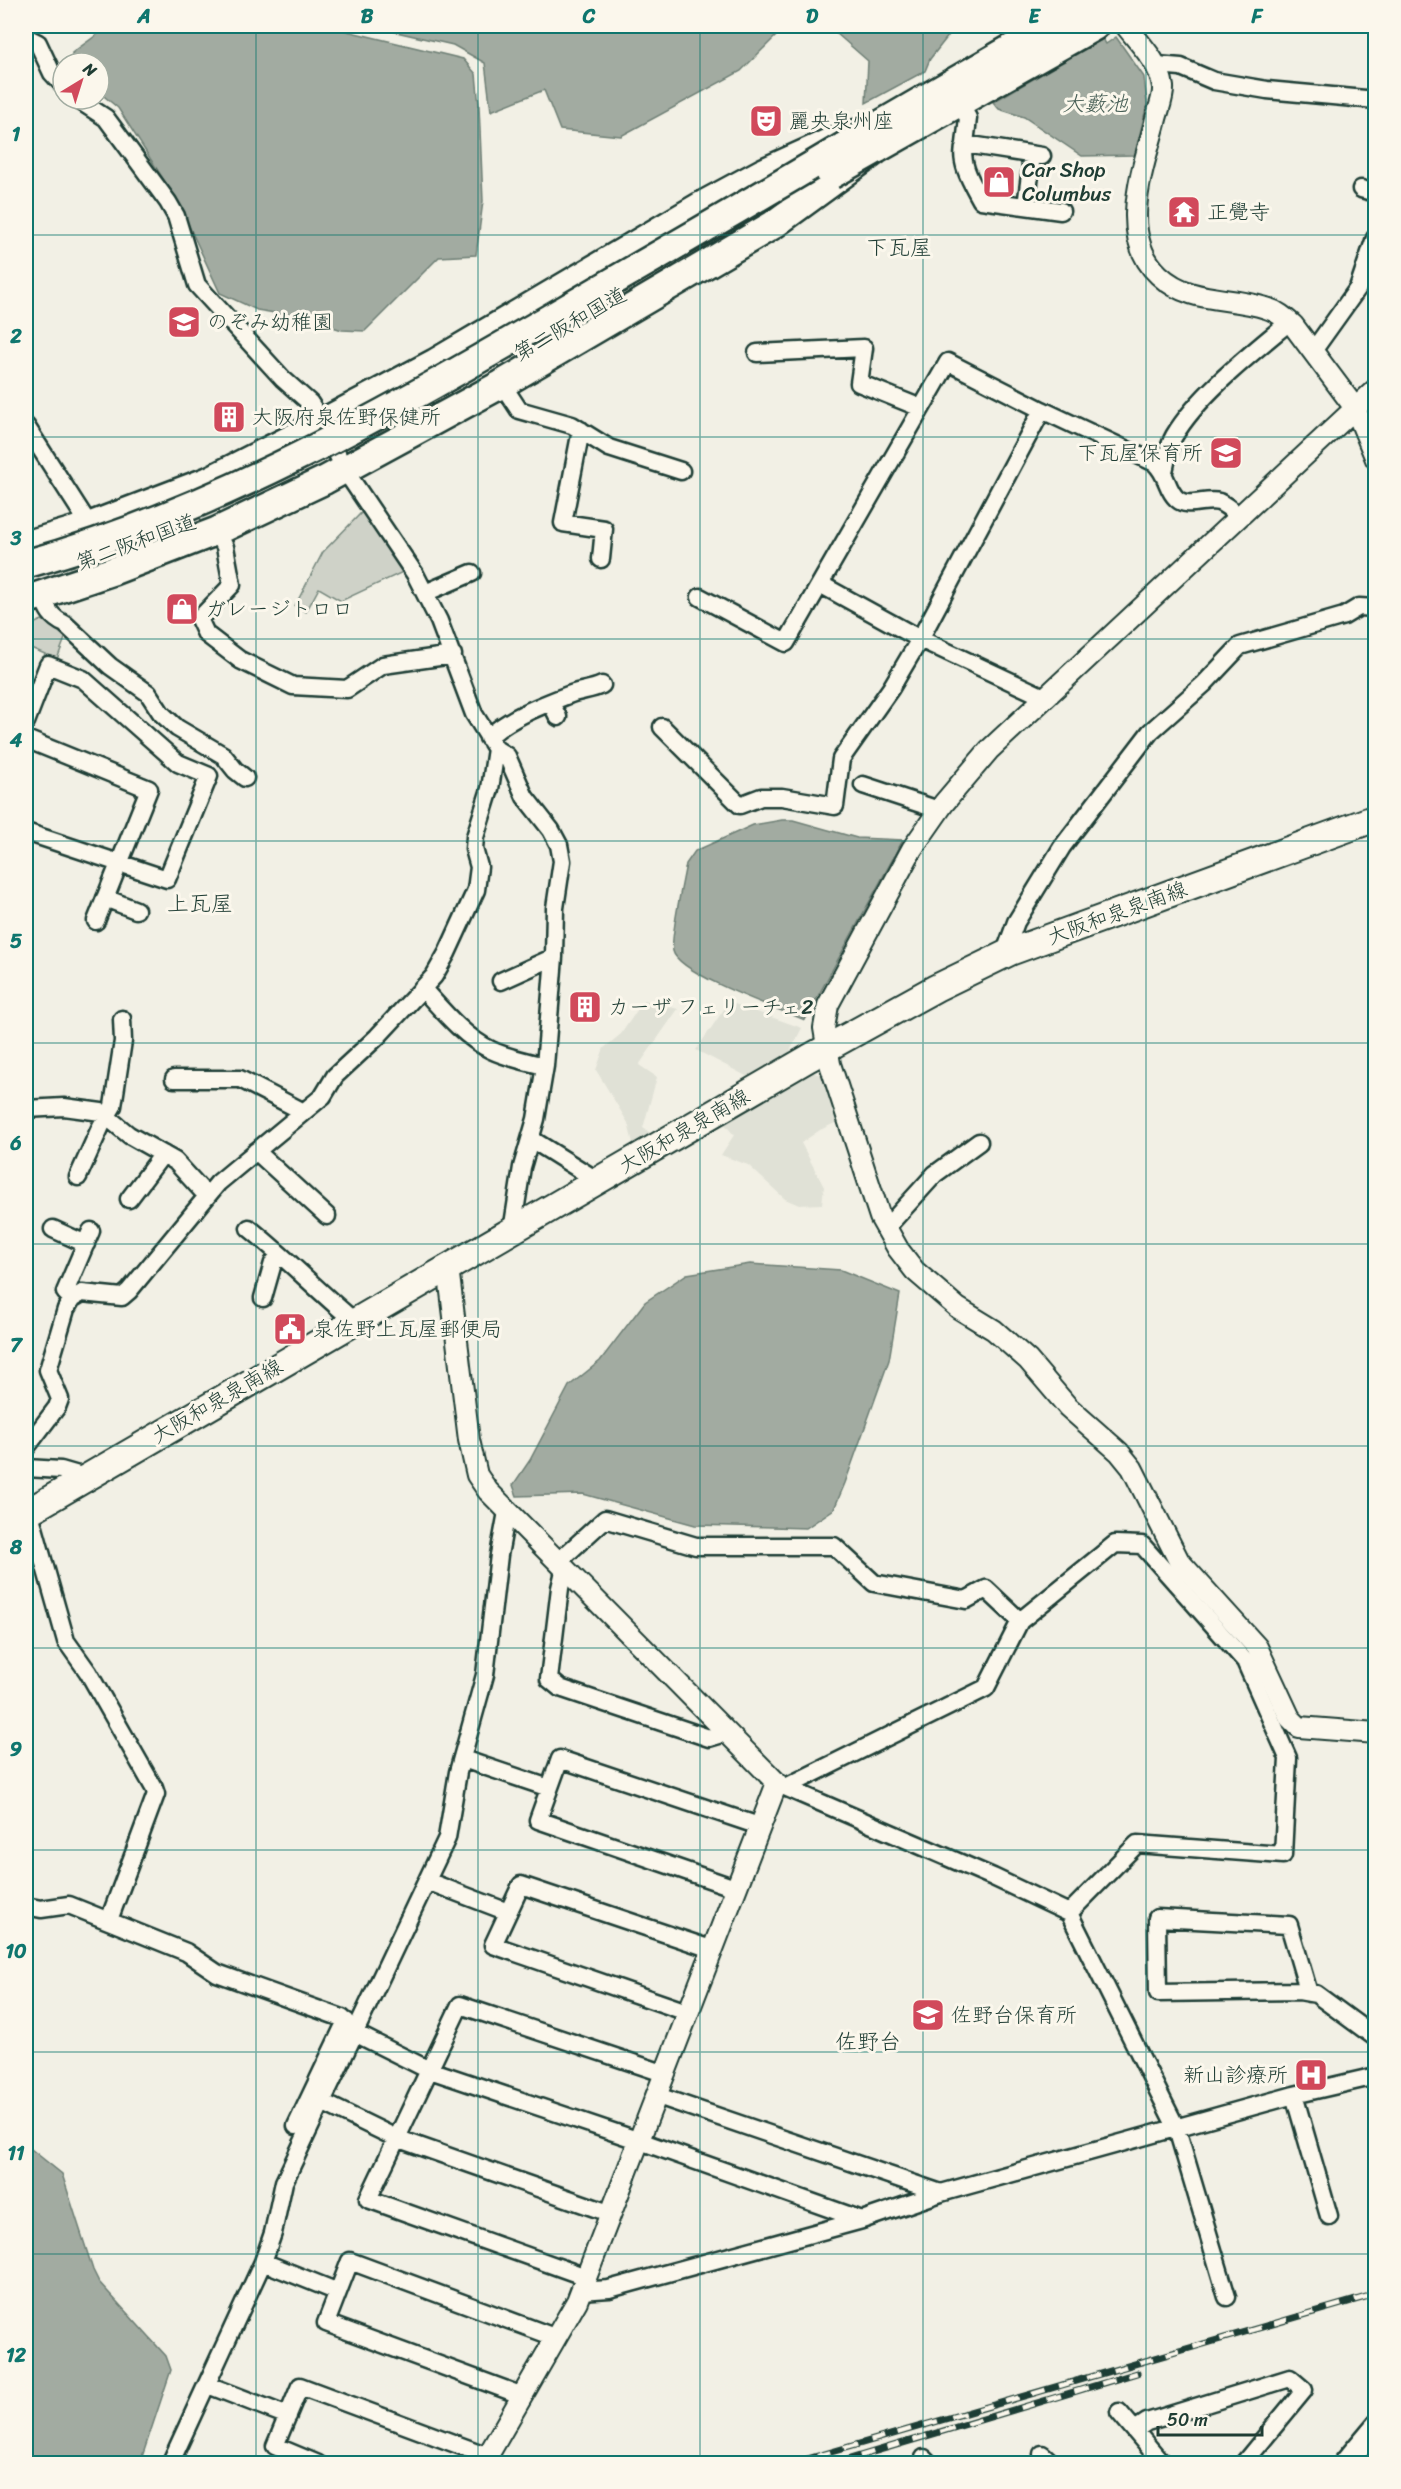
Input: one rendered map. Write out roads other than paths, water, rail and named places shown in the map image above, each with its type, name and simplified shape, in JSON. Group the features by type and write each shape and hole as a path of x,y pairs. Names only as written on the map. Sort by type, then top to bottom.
{"highway":[{"name":"第二阪和国道","path":"31,592 120,551 202,518 352,447 876,138 1050,26"},
{"name":"第二阪和国道","path":"26,564 117,535 200,501 349,430 517,337 818,163 960,104 1095,26"},
{"path":"31,592 217,531 291,497 344,469 502,384 773,225 876,138"},
{"path":"26,545 90,526 208,481 435,363 712,200 830,142 876,138"}],"main road":[{"name":"大阪和泉泉南線","path":"27,1512 827,1048 936,988 1004,955 1376,818"},
{"path":"1345,2463 1376,2427"}],"street":[{"path":"1126,26 1157,65 1163,89 1138,187 1136,210 1140,243 1147,259 1158,274 1178,289 1195,296 1267,308 1289,322 1313,351 1368,399 1376,459"},
{"path":"26,37 38,44 51,73"},
{"path":"1157,65 1181,67 1214,81 1267,90 1376,100"},
{"path":"960,104 968,118 962,153 972,184 981,200 1061,212"},
{"path":"95,111 106,118 168,202 176,216 197,285 283,379 310,403 344,469 415,574 453,655 474,714 492,743 507,756 525,796 551,830 559,845 562,874 555,908 554,957 544,1066 531,1139 522,1167 512,1231"},
{"path":"965,144 1008,144 1036,155 1031,167 1026,206"},
{"path":"1313,351 1370,269 1376,238"},
{"path":"1164,471 1173,438 1185,421 1225,376 1289,322"},
{"path":"757,353 864,348 859,382 921,408"},
{"path":"700,597 786,644 948,362 1042,410 1155,463 1164,471 1171,492 1178,500 1184,503 1210,501 1220,503 1239,516"},
{"path":"502,384 519,411 572,425 609,448 681,471"},
{"path":"1368,399 988,750 939,810 912,849 828,1005 824,1023 830,1064 880,1217 915,1271 958,1308 994,1330 1016,1348 1068,1407 1119,1452 1132,1468 1179,1561 1257,1647 1290,1718 1299,1727 1376,1733"},
{"path":"662,727 740,805 761,797 771,797 835,806 841,759 891,688 920,639 1042,410"},
{"path":"26,426 90,526"},
{"path":"580,430 563,523 604,529 601,560"},
{"path":"217,531 225,546 232,585 199,619 206,634 240,660 293,686 347,689 383,665 453,655"},
{"path":"425,593 472,573"},
{"path":"820,584 920,639 1044,697"},
{"path":"31,592 56,620 65,624 110,666 148,693 161,713 177,728 223,755 245,778"},
{"path":"1004,955 1016,922 1068,838 1150,732 1204,684 1240,646 1344,616 1359,607 1376,608"},
{"path":"26,722 48,665 83,679 178,763 208,776 167,879 26,832"},
{"path":"26,1448 57,1407 60,1399 48,1370 66,1309 72,1299 82,1293 122,1297 129,1291 218,1183 323,1096 335,1076 377,1037 434,976 476,890 479,867 474,849 490,789 492,743 499,726 555,710 573,693 590,691 602,685"},
{"path":"26,739 149,789 96,921"},
{"path":"863,785 939,810"},
{"path":"105,897 136,910"},
{"path":"501,981 554,957"},
{"path":"422,988 473,1039 490,1050 544,1066"},
{"path":"78,1177 114,1106 123,1041 122,1019"},
{"path":"174,1079 240,1079 304,1112"},
{"path":"26,1109 64,1107 92,1110 107,1116 129,1135 175,1161 207,1196"},
{"path":"531,1139 598,1181"},
{"path":"886,1228 935,1174 979,1142"},
{"path":"256,1151 327,1216"},
{"path":"129,1199 163,1155"},
{"path":"249,1228 352,1323"},
{"path":"53,1229 89,1238 65,1292 72,1299"},
{"path":"263,1299 273,1263 280,1255"},
{"path":"448,1267 473,1463 482,1484 507,1512 562,1564 726,1733 781,1785 1069,1912 1177,2129 1227,2297"},
{"path":"26,1468 61,1470 85,1477"},
{"path":"27,1512 66,1641 88,1672 156,1794 109,1920"},
{"path":"296,2126 351,2027 447,1838 458,1772 485,1675 499,1555 507,1512"},
{"path":"726,1733 709,1738 560,1688 549,1679 562,1564 605,1519 696,1546 834,1546 874,1583 966,1600 986,1589 1020,1621"},
{"path":"318,2463 275,2446 300,2386 485,2460 556,2338 583,2284 759,1826 781,1785 987,1688 1020,1621 1115,1544 1142,1545 1245,1661 1288,1758 1283,1855 1137,1844 1069,1912"},
{"path":"463,1759 549,1788"},
{"path":"735,1888 538,1820 560,1759 759,1826"},
{"path":"427,1881 508,1912"},
{"path":"687,2012 493,1945 520,1885 711,1949"},
{"path":"26,1906 41,1909 69,1905 109,1920 186,1952 217,1973 342,2018 351,2027 428,2069 862,2220"},
{"path":"1309,1993 1289,1925 1157,1918 1158,1993 1299,1991 1309,1993 1316,1995 1376,2038"},
{"path":"663,2073 460,2005 368,2199 583,2284 609,2289 862,2220 941,2193 1294,2095 1376,2076"},
{"path":"170,2463 263,2262 273,2232 284,2182 322,2102 351,2027"},
{"path":"655,2095 941,2193"},
{"path":"1294,2095 1329,2217"},
{"path":"322,2102 396,2138 609,2213"},
{"path":"523,2396 326,2323 350,2261 556,2338"},
{"path":"263,2262 338,2292"},
{"path":"1135,2430 1147,2422 1290,2378 1304,2390 1243,2463"},
{"path":"208,2385 288,2416"},
{"path":"1119,2412 1164,2463"}],"water":[{"path":"109,26 326,26 463,59 476,74 479,106 483,201 476,255 439,257 365,331 342,330 305,318 257,310 220,293 178,202 118,108 111,102 111,51 75,51"},
{"path":"370,26 786,26 741,71 621,136 560,130 544,90 491,111 485,63 453,45"},
{"path":"828,26 956,26 930,59 925,71 866,103 868,61"},
{"name":"大藪池","path":"1116,37 1144,77 1147,104 1135,155 1082,156 1024,117 999,109 993,102 1103,39 1106,44"},
{"path":"793,820 857,838 903,840 805,1020 711,980 692,970 679,960 673,951 675,922 686,864 695,851 753,825"},
{"path":"750,1264 841,1270 900,1294 889,1360 834,1509 806,1528 695,1525 583,1494 517,1496 513,1485 530,1460 569,1386 600,1361 645,1302 687,1274"},
{"path":"26,2145 62,2174 99,2282 166,2356 171,2370 140,2463 26,2463"}],"railway":[{"path":"790,2464 1376,2294"},
{"path":"833,2464 1137,2373"}],"place":[{"name":"麗央泉州座","path":"766,121"},
{"name":"Car Shop Columbus","path":"999,182"},
{"name":"正覺寺","path":"1184,212"},
{"name":"のぞみ幼稚園","path":"184,322"},
{"name":"大阪府泉佐野保健所","path":"229,417"},
{"name":"下瓦屋保育所","path":"1226,453"},
{"name":"ガレージトロロ","path":"182,609"},
{"name":"カーザ フェリーチェ2","path":"585,1007"},
{"name":"泉佐野上瓦屋郵便局","path":"290,1329"},
{"name":"佐野台保育所","path":"928,2015"},
{"name":"新山診療所","path":"1311,2075"}],"district":[{"name":"下瓦屋","path":"899,247"},
{"name":"上瓦屋","path":"200,903"},
{"name":"佐野台","path":"868,2041"}]}
